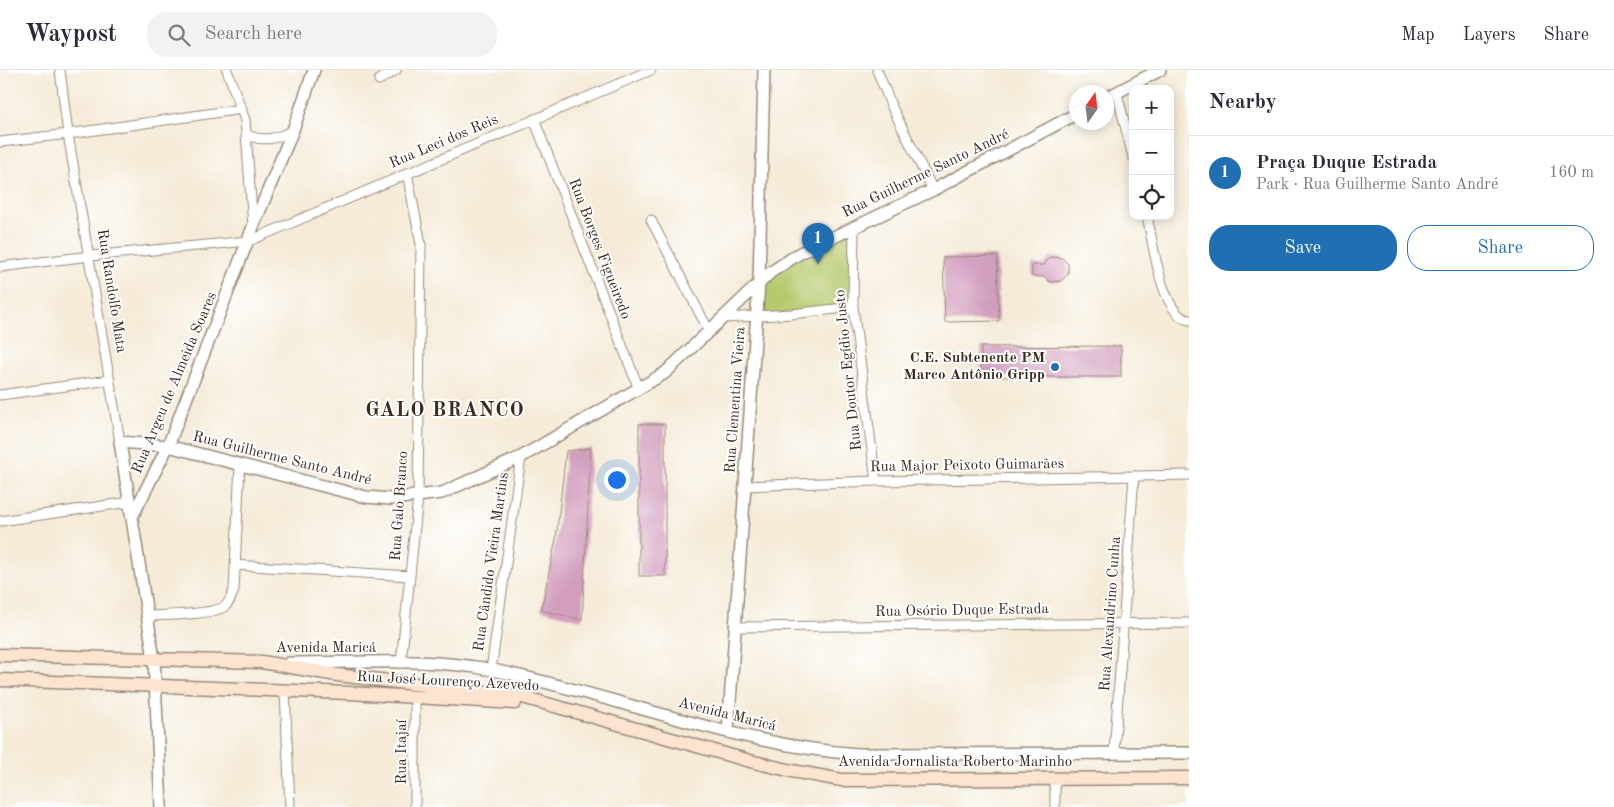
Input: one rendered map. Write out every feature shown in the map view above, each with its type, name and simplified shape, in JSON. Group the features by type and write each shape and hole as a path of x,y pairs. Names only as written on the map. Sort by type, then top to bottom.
{"main road":[{"name":"Rua José Lourenço Azevedo","path":"0,655 262,662 337,675 519,696 550,704"},
{"name":"Rua José Lourenço Azevedo","path":"0,680 550,704"},
{"name":"Avenida Jornalista Roberto Marinho","path":"550,704 750,761 842,780 1189,778"}],"street":[{"name":"Rua Randolfo Mata","path":"60,70 68,134 90,256 132,517"},
{"path":"227,70 242,109 247,135 253,227"},
{"name":"Rua Argeu de Almeida Soares","path":"132,517 168,446 253,227 293,130 314,70"},
{"path":"379,80 396,70"},
{"name":"Rua Leci dos Reis","path":"0,267 90,256 248,241 651,70"},
{"name":"Rua Clementina Vieira","path":"728,732 746,486 758,282 764,70"},
{"path":"877,70 891,105 933,190"},
{"path":"1114,94 1160,70"},
{"path":"1117,92 1129,141"},
{"path":"0,142 242,109"},
{"name":"Rua Guilherme Santo André","path":"120,442 168,446 366,497 391,499 442,493 521,457 665,373 724,318 758,282 770,272 800,254 854,226 933,190 1069,118"},
{"name":"Rua Borges Figueiredo","path":"534,119 639,389"},
{"path":"247,135 257,139 270,139 293,130"},
{"name":"Rua Galo Branco","path":"401,663 418,497 421,244 407,173"},
{"path":"651,220 709,331"},
{"path":"1148,220 1166,300 1176,315 1189,320"},
{"name":"Rua Doutor Egídio Justo","path":"854,226 853,306 876,481"},
{"path":"724,318 756,317 853,306"},
{"path":"0,394 110,380"},
{"name":"Rua Cândido Vieira Martins","path":"491,670 521,457"},
{"path":"148,616 210,611 223,608 229,602 234,590 240,464"},
{"name":"Rua Major Peixoto Guimarães","path":"746,486 876,481 1189,475"},
{"name":"Rua Alexandrino Cunha","path":"1114,753 1134,476"},
{"path":"0,521 130,502"},
{"path":"132,517 157,686 160,807"},
{"path":"235,565 409,576"},
{"name":"Rua Osório Duque Estrada","path":"735,627 1189,623"},
{"name":"Avenida Maricá","path":"262,662 401,663 453,665 491,670 554,684 728,732 791,747 858,754 1189,753"},
{"path":"285,691 290,807"},
{"name":"Rua Itajaí","path":"415,807 416,697"},
{"path":"1055,778 1056,807"}],"green space":[{"path":"854,226 853,303 757,317 759,282"}],"building":[{"path":"997,256 999,321 945,322 943,257"},
{"path":"1050,257 1062,258 1068,264 1068,274 1061,281 1050,282 1045,277 1032,276 1032,265 1044,265"},
{"path":"1121,346 1121,377 981,377 981,347"},
{"path":"639,424 665,424 665,576 639,576"},
{"path":"591,448 582,620 541,610 556,539 566,451"}],"place":[{"name":"Praça Duque Estrada","path":"818,264"},
{"name":"C.E. Subtenente PM Marco Antônio Gripp","path":"1055,367"}],"district":[{"name":"GALO BRANCO","path":"445,411"}]}
